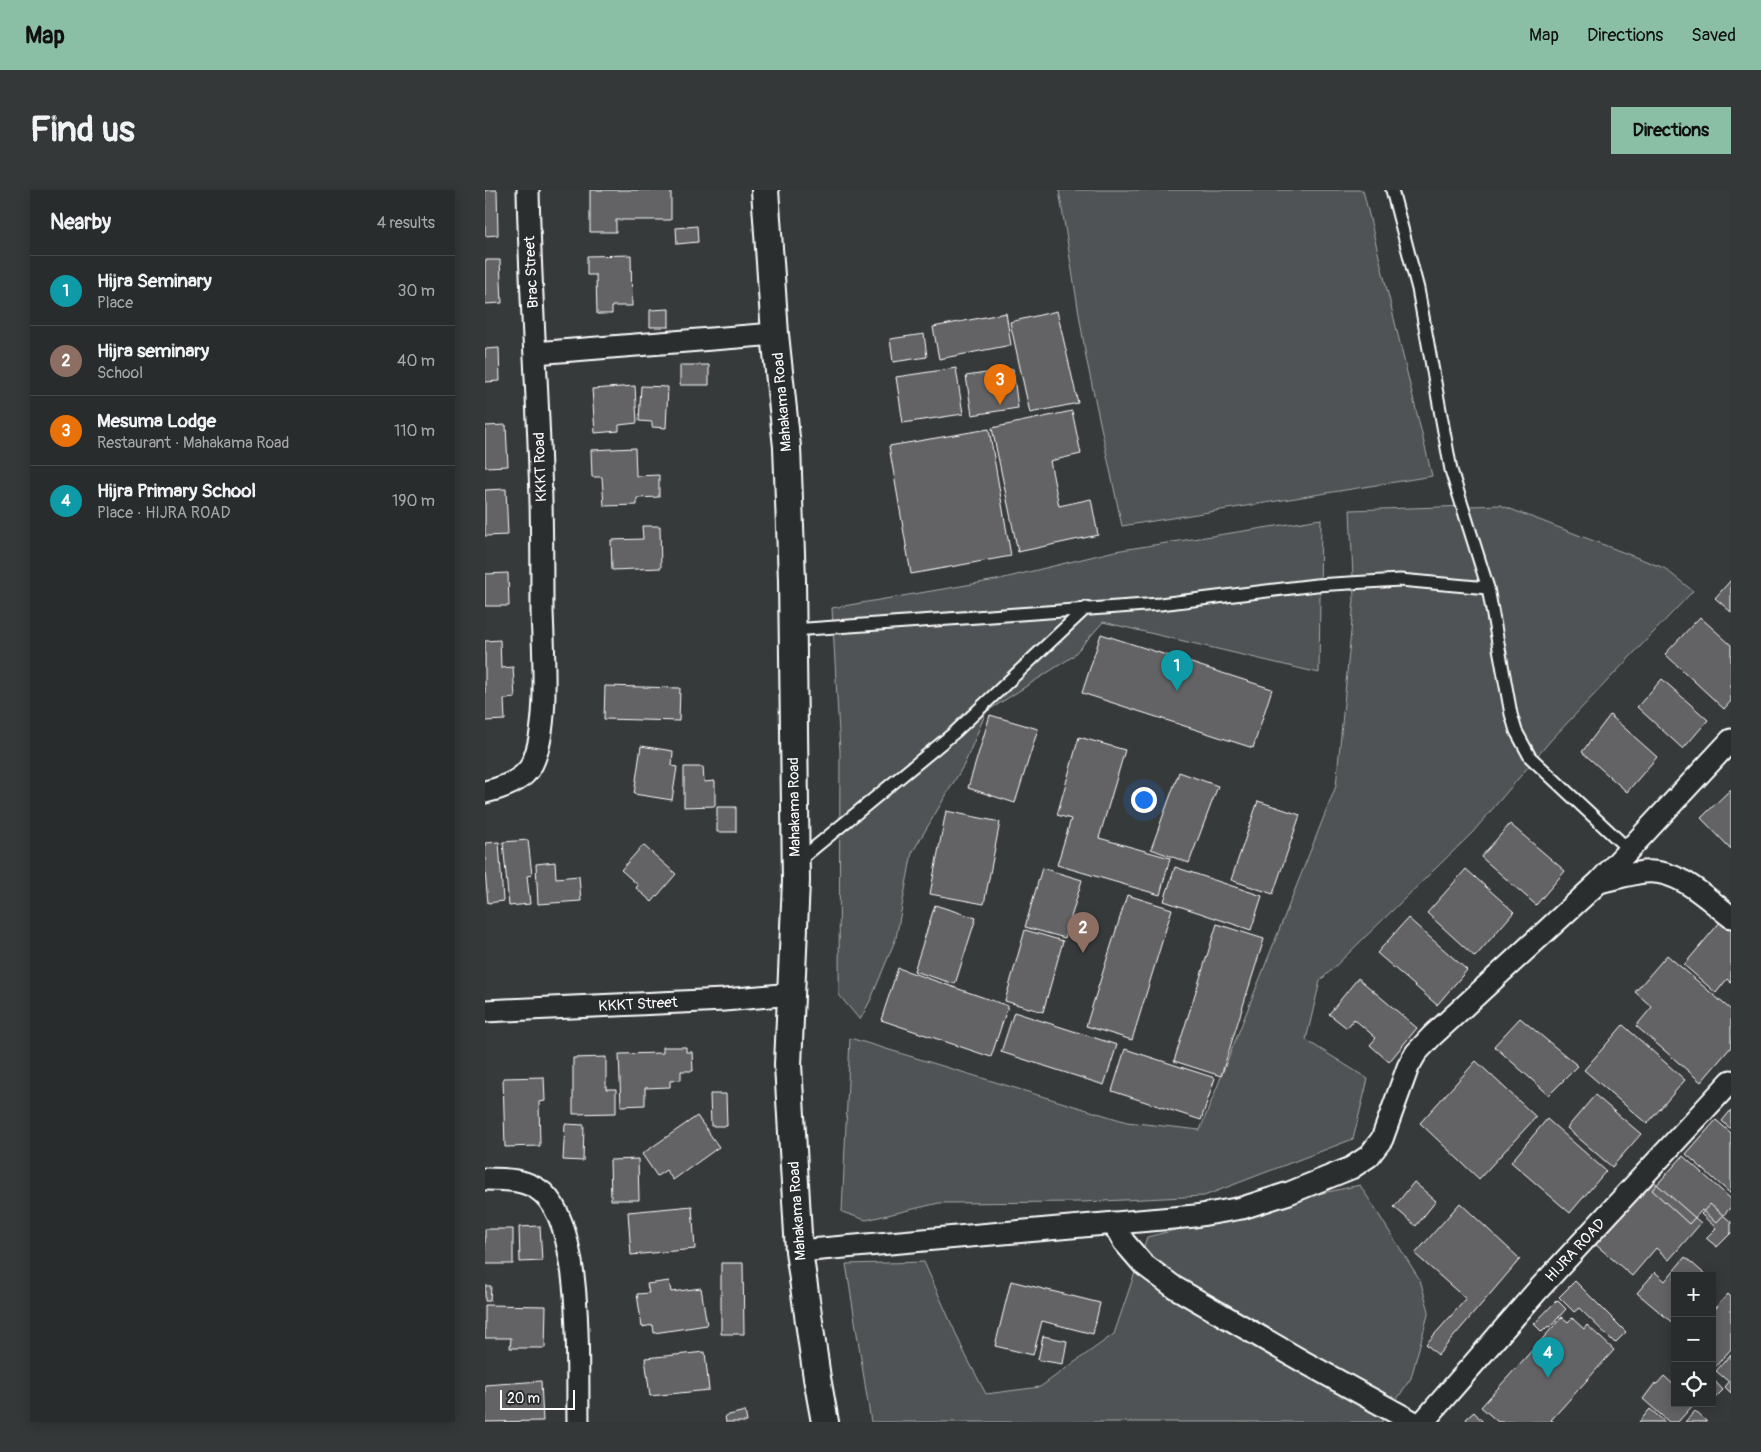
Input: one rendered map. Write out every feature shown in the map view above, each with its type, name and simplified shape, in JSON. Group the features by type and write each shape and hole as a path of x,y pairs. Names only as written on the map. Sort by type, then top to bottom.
{"street":[{"name":"Brac Street","path":"528,190 530,283 535,353"},
{"name":"Mahakama Road","path":"765,190 775,334 787,447 792,580 795,863 792,994 787,1065 799,1251 825,1422"},
{"path":"535,353 775,334"},
{"name":"KKKT Road","path":"485,792 502,788 520,778 531,766 539,746 543,698 540,472 535,353"},
{"path":"799,1251 1195,1216 1242,1208 1289,1193 1342,1171 1369,1156 1382,1139 1407,1067 1416,1053 1599,882 1731,740"},
{"path":"1599,882 1645,872 1665,873 1679,878 1731,917"},
{"name":"KKKT Street","path":"485,1011 724,1000 792,994"},
{"name":"HIJRA ROAD","path":"1423,1422 1536,1292 1731,1081"},
{"path":"485,1179 519,1180 543,1192 558,1213 568,1245 575,1296 578,1422"},
{"path":"1113,1223 1124,1242 1143,1264 1174,1287 1413,1422"}],"lane":[{"path":"1392,190 1418,289 1451,470 1488,588 1511,714 1516,731 1530,756 1629,850"},
{"path":"793,630 1160,604 1316,586 1400,580 1488,588"},
{"path":"795,863 955,732 1086,608"}],"shaded area":[{"path":"1059,190 1363,190 1432,476 1122,526 1086,357"},
{"path":"1500,505 1664,568 1693,591 1551,740 1473,832 1320,981 1306,1040 1368,1079 1353,1139 1204,1196 1083,1202 939,1203 866,1220 842,1212 850,1038 1127,1122 1200,1130 1336,786 1354,600 1350,510"},
{"path":"1321,519 1319,673 1103,622 1072,657 986,712 965,763 912,853 896,938 871,999 860,1020 839,995 840,751 832,608 996,580 1115,551"},
{"path":"1360,1185 1420,1280 1429,1311 1411,1378 1382,1422 871,1422 846,1264 924,1262 964,1352 986,1394 1040,1387 1114,1334 1147,1237"}],"building":[{"path":"485,190 497,190 498,235 485,236"},
{"path":"590,190 671,190 671,220 616,220 616,232 590,232"},
{"path":"697,226 698,242 677,244 676,228"},
{"path":"631,255 632,306 612,306 612,314 597,314 596,275 587,275 587,256"},
{"path":"485,260 500,260 502,303 485,304"},
{"path":"669,309 669,327 650,327 650,310"},
{"path":"1057,311 1078,403 1030,413 1010,322"},
{"path":"1006,313 1011,345 939,359 933,327"},
{"path":"924,334 927,357 893,362 890,339"},
{"path":"499,348 500,381 485,382 485,349"},
{"path":"680,365 709,365 709,385 680,385"},
{"path":"956,368 963,414 903,423 896,377"},
{"path":"1013,369 1018,408 972,415 966,376"},
{"path":"635,386 637,423 619,425 619,431 595,433 592,389"},
{"path":"641,386 668,387 666,428 652,427 652,422 639,421"},
{"path":"1072,411 1081,454 1050,461 1059,506 1091,499 1098,535 1018,552 992,428"},
{"path":"506,425 508,466 485,467 485,426"},
{"path":"989,429 1011,556 911,574 889,446"},
{"path":"635,448 636,476 659,475 659,497 637,498 637,505 604,506 602,477 592,477 591,450"},
{"path":"506,489 508,535 485,536 485,490"},
{"path":"642,526 660,526 661,568 612,570 611,540 643,539"},
{"path":"508,573 509,606 485,606 485,574"},
{"path":"1731,580 1731,612 1715,598"},
{"path":"1700,617 1731,645 1731,701 1724,709 1665,654"},
{"path":"1101,634 1272,689 1253,748 1082,693"},
{"path":"500,640 501,668 513,667 515,698 504,699 505,720 485,721 485,641"},
{"path":"1662,679 1708,720 1683,749 1637,707"},
{"path":"605,686 680,688 679,721 604,719"},
{"path":"990,715 1038,729 1015,803 968,788"},
{"path":"1610,715 1657,757 1627,792 1582,752"},
{"path":"1079,737 1125,750 1099,838 1170,858 1160,895 1057,865 1071,819 1057,815"},
{"path":"641,746 673,751 672,766 677,767 672,800 634,794"},
{"path":"684,767 703,767 704,782 715,781 715,806 684,807"},
{"path":"1179,772 1218,786 1189,863 1151,849"},
{"path":"1731,789 1731,849 1701,818"},
{"path":"1258,801 1300,815 1273,894 1231,880"},
{"path":"717,807 736,807 736,832 717,832"},
{"path":"946,811 1000,822 984,904 930,894"},
{"path":"1510,824 1565,871 1536,905 1481,857"},
{"path":"528,840 532,875 527,876 530,904 509,906 503,842"},
{"path":"499,842 503,901 488,903 485,843"},
{"path":"643,845 676,874 652,902 636,888 638,885 621,870"},
{"path":"555,862 556,878 579,876 581,901 538,904 536,864"},
{"path":"1175,867 1262,896 1251,930 1164,901"},
{"path":"1042,868 1082,880 1065,938 1025,927"},
{"path":"1466,869 1514,912 1475,957 1427,913"},
{"path":"1127,895 1172,909 1132,1040 1086,1026"},
{"path":"935,905 976,918 955,984 914,971"},
{"path":"1408,918 1467,970 1437,1005 1377,953"},
{"path":"1721,921 1731,929 1731,983 1727,979 1716,993 1684,965"},
{"path":"1217,924 1264,939 1221,1076 1174,1061"},
{"path":"1025,930 1063,941 1043,1012 1005,1001"},
{"path":"1667,955 1731,1010 1731,1047 1701,1082 1636,1026 1652,1007 1635,992"},
{"path":"898,968 1008,1006 991,1057 881,1020"},
{"path":"1358,978 1417,1028 1389,1062 1370,1045 1376,1038 1354,1019 1347,1028 1329,1014"},
{"path":"1014,1012 1117,1045 1104,1085 1001,1052"},
{"path":"1520,1018 1578,1066 1549,1095 1494,1046"},
{"path":"1623,1025 1685,1080 1647,1124 1584,1070"},
{"path":"663,1047 686,1047 686,1052 692,1052 693,1071 681,1071 681,1080 670,1081 670,1087 645,1088 645,1105 621,1106 619,1054 663,1053"},
{"path":"1125,1049 1215,1078 1201,1120 1112,1091"},
{"path":"606,1057 606,1089 616,1089 616,1113 573,1114 573,1058"},
{"path":"1476,1061 1536,1117 1479,1179 1420,1123"},
{"path":"544,1077 545,1101 539,1102 540,1146 505,1147 503,1078"},
{"path":"710,1094 726,1094 727,1126 711,1126"},
{"path":"1595,1095 1641,1134 1612,1167 1567,1128"},
{"path":"1731,1110 1731,1129 1722,1121"},
{"path":"697,1116 719,1147 673,1180 666,1170 657,1176 642,1154"},
{"path":"1547,1119 1606,1171 1570,1213 1511,1162"},
{"path":"1716,1120 1731,1133 1731,1194 1686,1154"},
{"path":"565,1124 584,1125 583,1161 563,1160"},
{"path":"1683,1156 1731,1199 1731,1207 1716,1223 1702,1210 1689,1224 1652,1190"},
{"path":"638,1159 639,1200 611,1200 610,1160"},
{"path":"1651,1179 1701,1223 1669,1260 1656,1248 1632,1276 1595,1244"},
{"path":"1414,1182 1436,1201 1416,1226 1394,1207"},
{"path":"1460,1203 1520,1259 1438,1355 1426,1344 1466,1299 1415,1254"},
{"path":"1710,1204 1731,1222 1731,1233 1717,1247 1706,1238 1716,1228 1701,1214"},
{"path":"692,1206 695,1249 631,1255 628,1212"},
{"path":"540,1226 542,1261 520,1262 519,1227"},
{"path":"485,1229 513,1229 513,1264 485,1264"},
{"path":"1685,1257 1702,1272 1672,1272"},
{"path":"721,1263 743,1263 744,1334 721,1334"},
{"path":"1655,1272 1665,1281 1671,1274 1671,1322 1637,1293"},
{"path":"669,1281 671,1292 701,1288 707,1325 654,1333 653,1325 642,1327 637,1294 649,1293 647,1284"},
{"path":"1011,1281 1100,1303 1093,1334 1042,1321 1033,1355 995,1346"},
{"path":"1575,1281 1626,1332 1615,1343 1579,1308 1574,1312 1559,1297"},
{"path":"485,1286 491,1286 490,1301 485,1301"},
{"path":"1728,1294 1731,1297 1731,1349 1716,1366 1716,1317 1716,1307"},
{"path":"1557,1300 1566,1309 1550,1327 1548,1326 1542,1332 1534,1324"},
{"path":"485,1305 546,1306 545,1348 510,1348 511,1338 485,1338"},
{"path":"1562,1317 1568,1322 1572,1318 1584,1329 1587,1325 1614,1350 1551,1420 1554,1422 1498,1422 1481,1407"},
{"path":"1043,1336 1067,1341 1063,1364 1038,1360"},
{"path":"705,1352 709,1390 650,1396 645,1358"},
{"path":"1731,1354 1731,1393 1725,1387 1729,1382 1716,1371"},
{"path":"1664,1376 1671,1382 1671,1407 1691,1407 1678,1422 1669,1422 1643,1399 1655,1383 1656,1385"},
{"path":"541,1381 543,1421 485,1422 485,1385"},
{"path":"1716,1382 1723,1390 1716,1397"},
{"path":"1650,1409 1665,1422 1639,1422"},
{"path":"745,1411 747,1422 726,1422 725,1416"},
{"path":"1695,1411 1707,1422 1685,1422"},
{"path":"1474,1412 1483,1422 1468,1422 1466,1419"}],"place":[{"name":"Mesuma Lodge","path":"1000,405"},
{"name":"Hijra Seminary","path":"1177,691"},
{"name":"Hijra seminary","path":"1083,953"},
{"name":"Hijra Primary School","path":"1548,1378"}]}
